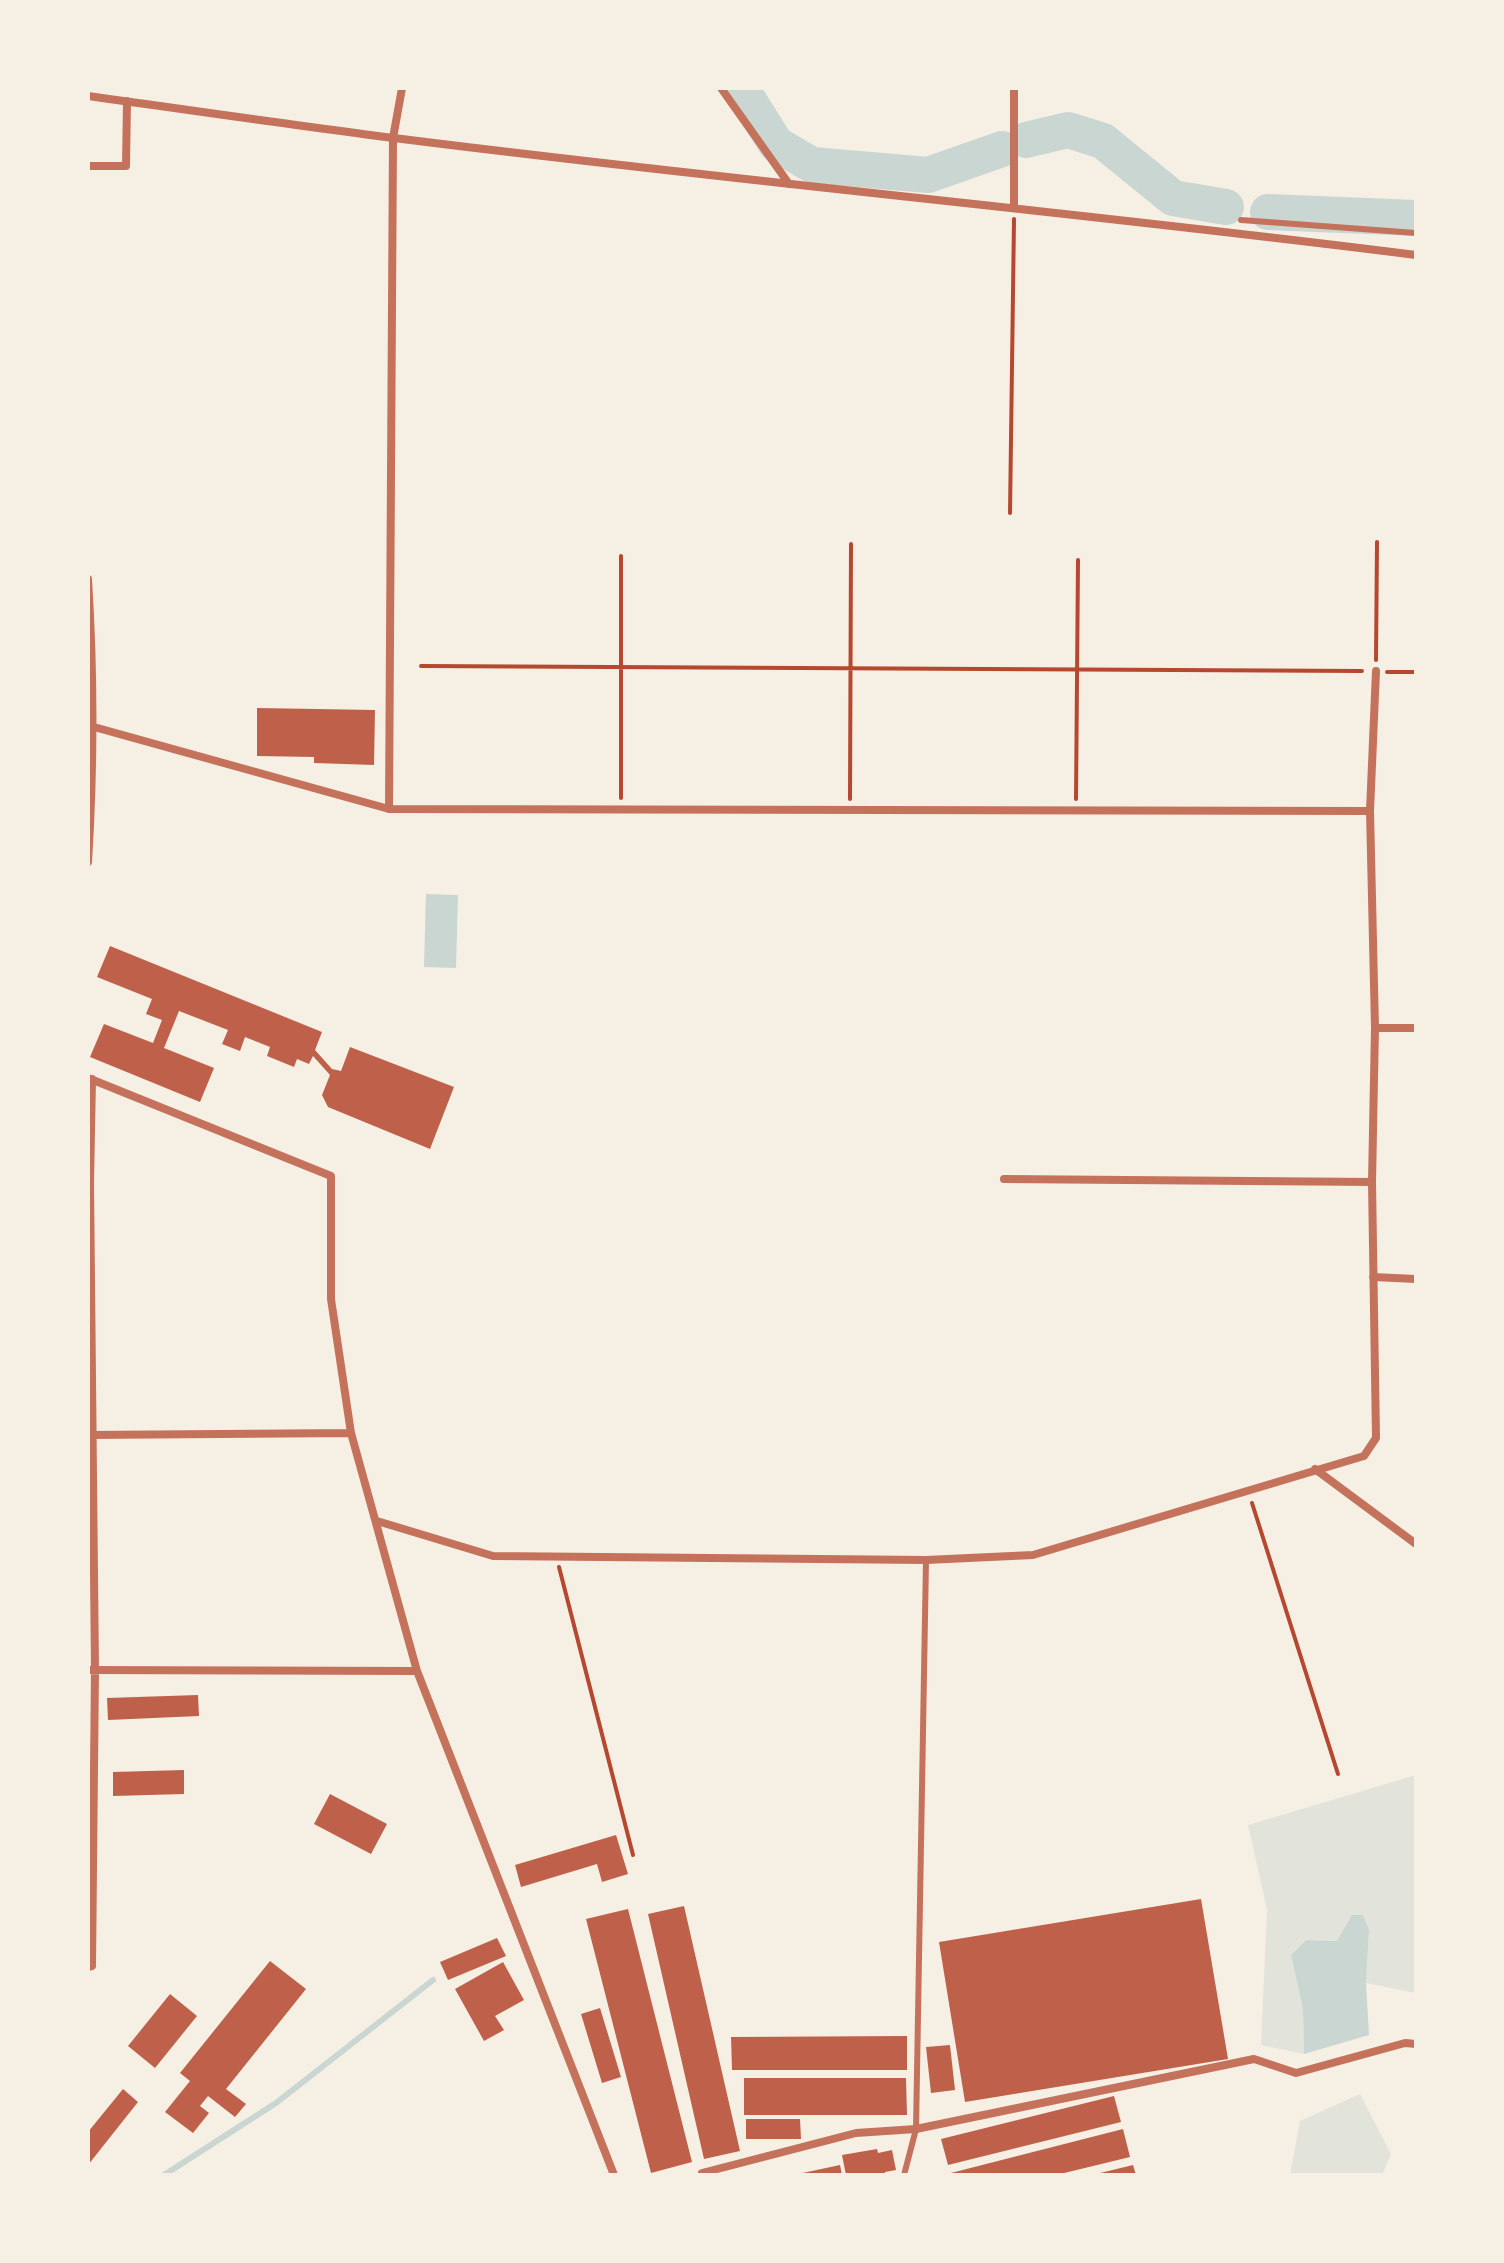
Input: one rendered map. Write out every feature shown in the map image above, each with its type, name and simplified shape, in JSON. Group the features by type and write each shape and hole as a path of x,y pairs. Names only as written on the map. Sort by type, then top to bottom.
{"street":[{"path":"389,809 393,138 402,88"},
{"path":"721,88 789,184"},
{"path":"1014,88 1014,207"},
{"path":"88,96 393,138 1416,255"},
{"path":"88,166 126,166 127,101"},
{"path":"88,579 94,727 88,862"},
{"path":"377,1521 493,1556 926,1560 1033,1555 1364,1456 1376,1438 1372,1182 1375,1028 1370,811 1376,671"},
{"path":"94,727 389,809 1370,811"},
{"path":"1375,1028 1416,1028"},
{"path":"88,1967 92,1966 90,1079 331,1176 331,1299 351,1433 417,1671 614,2175"},
{"path":"1004,1179 1372,1182"},
{"path":"1373,1277 1416,1279"},
{"path":"90,1435 351,1433"},
{"path":"1315,1469 1416,1544"},
{"path":"92,1670 417,1671"},
{"path":"702,2173 856,2133 916,2129 1254,2059 1296,2073 1405,2043 1416,2044"}],"lane":[{"path":"1241,220 1416,233"},
{"path":"904,2175 916,2129 926,1560"}],"path":[{"path":"1010,513 1014,207"},
{"path":"1376,671 1377,542"},
{"path":"850,809 851,544"},
{"path":"621,556 621,809"},
{"path":"1076,810 1078,560"},
{"path":"421,666 1416,672"},
{"path":"1247,1490 1338,1774"},
{"path":"556,1557 633,1855"}],"shaded area":[{"path":"426,894 458,895 456,968 424,967"},
{"path":"1416,1775 1416,1993 1366,1983 1369,1930 1337,1941 1306,1940 1291,1955 1303,2009 1304,2054 1261,2045 1267,1910 1248,1825"},
{"path":"1352,1915 1363,1915 1369,1930 1366,1983 1369,2035 1304,2054 1303,2009 1291,1955 1306,1940 1337,1941"},
{"path":"1360,2094 1391,2154 1382,2175 1290,2175 1300,2121"}],"building":[{"path":"257,708 375,710 374,765 314,763 314,757 257,756"},
{"path":"110,946 322,1032 315,1050 332,1069 341,1071 350,1047 454,1087 430,1149 328,1107 322,1095 330,1075 313,1056 309,1064 297,1059 294,1067 267,1056 270,1047 245,1037 240,1051 222,1044 228,1030 179,1011 164,1048 214,1068 200,1102 90,1057 104,1024 153,1043 162,1020 146,1014 152,999 97,977"},
{"path":"198,1695 199,1716 108,1720 107,1698"},
{"path":"184,1770 184,1794 113,1796 113,1772"},
{"path":"330,1794 387,1824 371,1854 314,1824"},
{"path":"616,1835 628,1874 602,1882 597,1864 521,1887 515,1865"},
{"path":"1201,1899 1228,2059 965,2102 939,1942"},
{"path":"684,1906 740,2151 704,2159 648,1914"},
{"path":"628,1909 692,2162 651,2173 586,1919"},
{"path":"497,1938 506,1956 448,1980 440,1962"},
{"path":"270,1961 306,1989 226,2089 246,2104 235,2117 208,2096 200,2106 209,2113 193,2133 165,2112 190,2081 180,2073"},
{"path":"503,1962 524,2000 495,2016 504,2030 484,2041 455,1989"},
{"path":"170,1994 197,2016 155,2068 128,2046"},
{"path":"600,2008 621,2077 602,2083 581,2014"},
{"path":"907,2036 907,2070 732,2070 731,2037"},
{"path":"950,2045 955,2090 931,2093 926,2047"},
{"path":"744,2078 906,2078 907,2115 744,2115"},
{"path":"123,2089 138,2102 88,2165 88,2132"},
{"path":"1114,2096 1121,2122 948,2165 941,2139"},
{"path":"746,2119 800,2119 801,2139 746,2139"},
{"path":"1123,2129 1130,2157 1056,2175 943,2175"},
{"path":"877,2149 878,2153 892,2150 896,2170 885,2172 885,2175 846,2175 842,2155"},
{"path":"840,2165 842,2175 798,2175 798,2174"},
{"path":"1133,2165 1136,2175 1096,2175 1096,2174"}],"waterway":[{"path":"741,88 776,144 812,165 928,175 1002,149"},
{"path":"1026,140 1068,130 1103,141 1173,198 1226,207"},
{"path":"1268,212 1416,218"},
{"path":"164,2175 276,2103 433,1980"}]}
